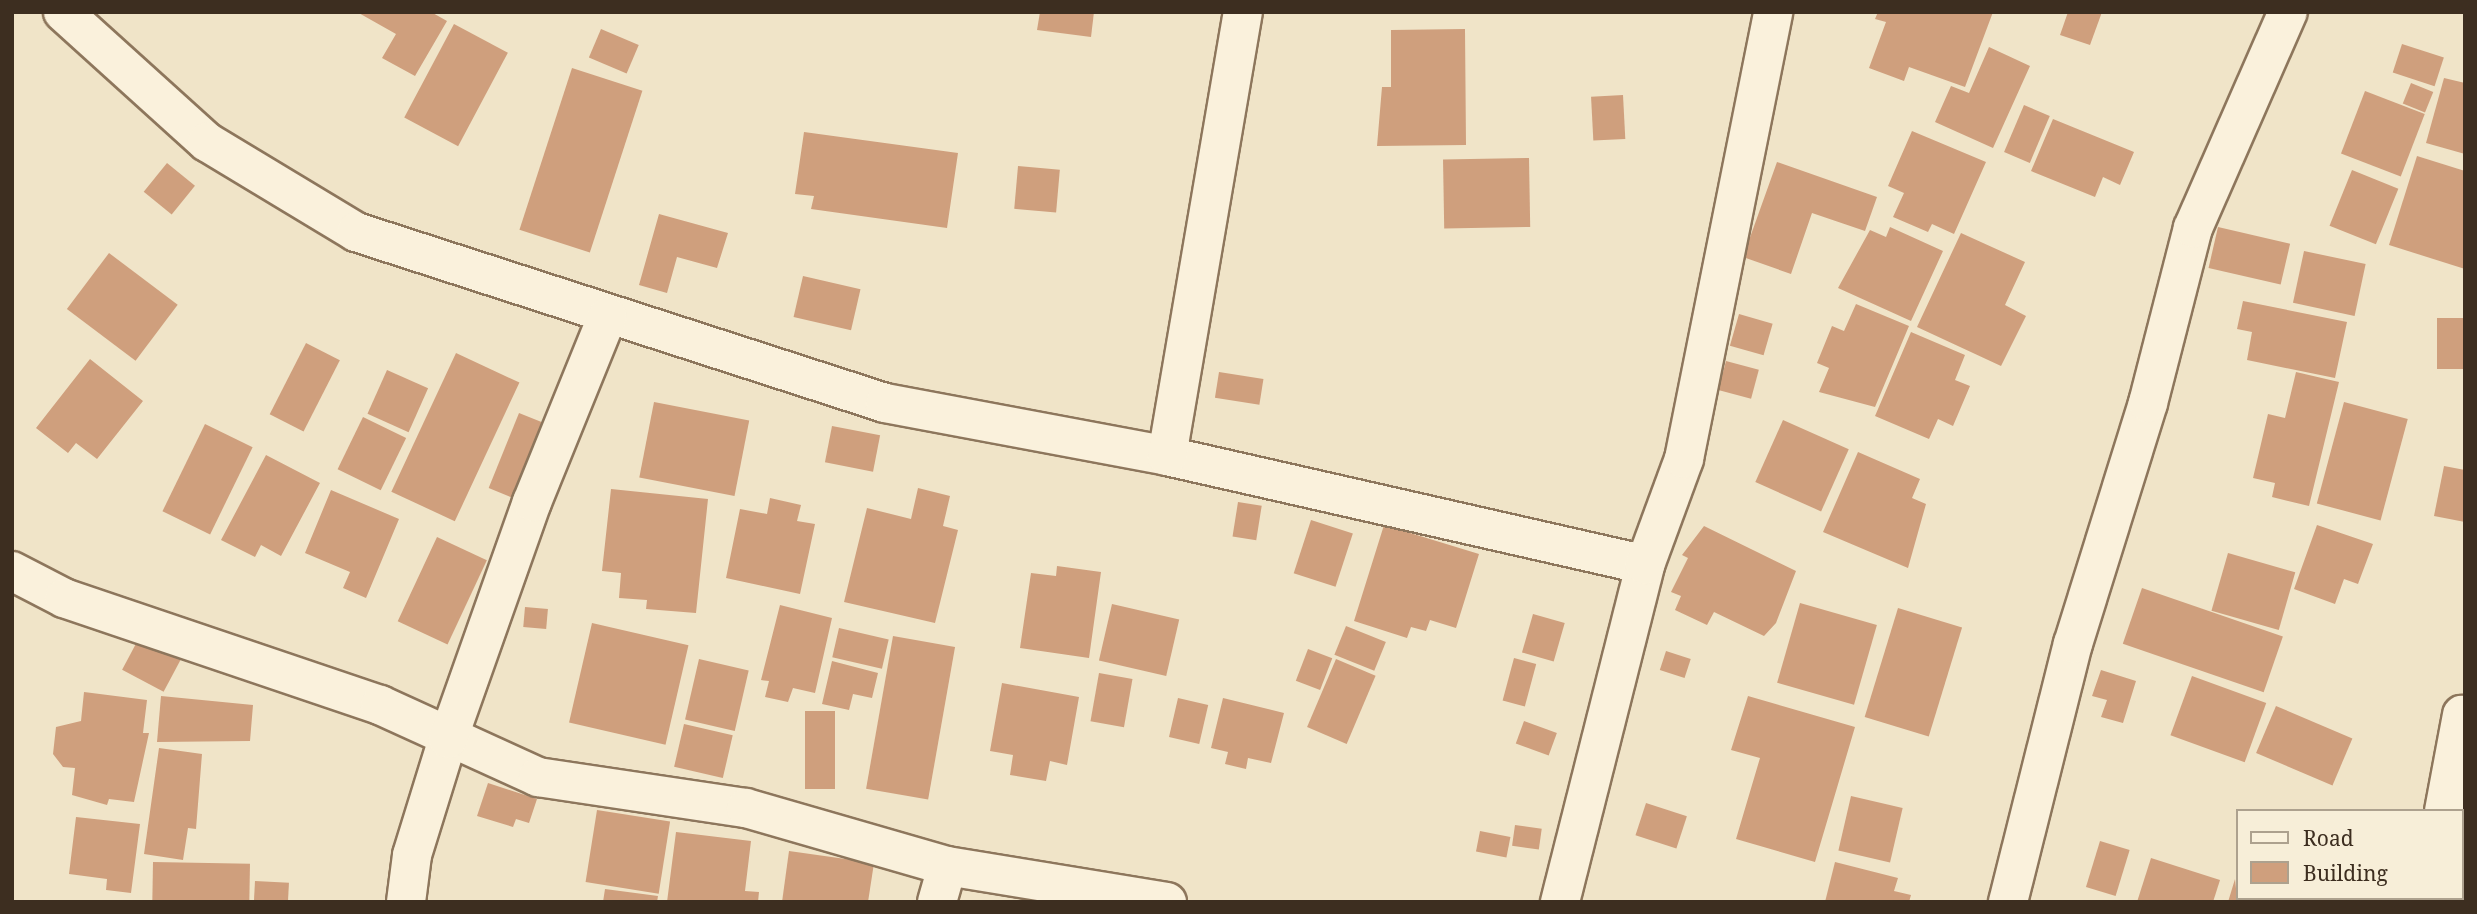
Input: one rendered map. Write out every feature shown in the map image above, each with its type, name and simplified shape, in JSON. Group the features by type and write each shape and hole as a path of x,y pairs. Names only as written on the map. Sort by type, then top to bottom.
{"street":[{"path":"63,12 208,142 356,232 607,317 884,403 1167,456 1645,565"},
{"path":"1167,456 1243,12"},
{"path":"1560,902 1645,565 1684,459 1773,12"},
{"path":"2008,902 2073,644 2148,403 2193,228 2288,12"},
{"path":"406,902 412,855 448,739 532,502 607,317"},
{"path":"12,571 64,598 380,705 448,739 538,777 746,808 942,884 1167,902"},
{"path":"2444,809 2464,711"}],"building":[{"path":"357,12 431,12 447,21 415,76 382,58 396,34"},
{"path":"1040,12 1094,12 1091,37 1037,30"},
{"path":"1878,12 1993,12 1965,87 1909,67 1904,81 1869,68 1886,22 1875,19"},
{"path":"2068,12 2102,12 2090,45 2060,35"},
{"path":"454,24 508,53 458,146 404,118"},
{"path":"601,29 639,45 627,74 589,58"},
{"path":"1465,29 1466,145 1377,146 1382,87 1391,87 1391,30"},
{"path":"2402,44 2444,58 2435,86 2393,73"},
{"path":"1989,47 2030,66 1993,148 1935,122 1951,86 1969,93"},
{"path":"572,68 642,91 590,253 519,230"},
{"path":"2444,78 2465,83 2465,154 2426,143"},
{"path":"2411,83 2433,92 2425,112 2403,103"},
{"path":"2365,91 2425,114 2401,176 2341,154"},
{"path":"1623,95 1625,139 1593,141 1591,97"},
{"path":"2024,105 2050,116 2030,163 2004,152"},
{"path":"2053,119 2134,152 2120,185 2103,177 2095,197 2031,171"},
{"path":"1912,131 1986,162 1954,234 1932,224 1928,232 1893,217 1904,193 1888,186"},
{"path":"804,132 958,153 947,228 811,209 814,196 795,194"},
{"path":"2417,156 2465,171 2465,269 2389,245"},
{"path":"1529,158 1530,227 1444,228 1443,160"},
{"path":"1777,162 1877,197 1865,231 1812,213 1791,274 1743,257"},
{"path":"167,163 195,186 172,214 144,192"},
{"path":"1018,166 1060,170 1056,212 1014,209"},
{"path":"2352,170 2398,189 2376,244 2330,226"},
{"path":"659,214 728,233 717,268 677,257 667,293 639,285"},
{"path":"1890,227 1943,251 1911,321 1838,288 1870,230 1886,237"},
{"path":"2218,227 2290,244 2281,285 2209,268"},
{"path":"1961,233 2025,262 2005,305 2026,316 2001,366 1917,327"},
{"path":"2304,251 2366,264 2355,316 2293,303"},
{"path":"109,253 178,305 136,361 67,309"},
{"path":"803,276 860,289 851,330 794,317"},
{"path":"2243,301 2347,322 2335,378 2247,360 2252,332 2237,329"},
{"path":"1856,304 1909,326 1875,407 1819,392 1829,368 1817,363 1832,326 1844,331"},
{"path":"1739,314 1773,324 1764,355 1730,346"},
{"path":"2437,318 2465,318 2465,369 2437,369"},
{"path":"1911,332 1965,355 1955,380 1970,386 1953,426 1938,419 1929,439 1875,416"},
{"path":"306,343 340,360 304,432 270,414"},
{"path":"456,353 519,383 455,521 391,492"},
{"path":"90,359 143,401 97,459 76,443 68,453 36,428"},
{"path":"1726,361 1759,370 1751,399 1718,390"},
{"path":"387,370 428,388 409,432 367,414"},
{"path":"1219,372 1263,379 1259,405 1215,398"},
{"path":"2296,372 2339,382 2309,506 2272,497 2275,483 2253,478 2268,414 2285,418"},
{"path":"654,402 749,421 735,496 639,478"},
{"path":"2344,402 2408,419 2381,521 2317,503"},
{"path":"519,413 544,423 514,498 489,488"},
{"path":"363,417 406,438 381,490 338,469"},
{"path":"1783,420 1849,449 1821,511 1755,482"},
{"path":"205,424 253,447 210,534 162,511"},
{"path":"832,426 880,435 873,472 825,462"},
{"path":"1858,452 1920,479 1912,498 1926,504 1908,568 1823,532"},
{"path":"266,455 320,483 281,556 261,545 255,557 221,540"},
{"path":"2444,466 2465,470 2465,522 2434,516"},
{"path":"918,488 950,496 943,526 958,530 935,623 844,602 867,508 911,519"},
{"path":"611,489 708,499 696,613 646,609 647,600 619,598 621,573 602,571"},
{"path":"331,490 399,519 366,598 343,588 350,572 305,553"},
{"path":"770,498 801,505 797,521 815,524 800,594 726,578 740,509 767,514"},
{"path":"1238,502 1262,506 1256,540 1233,537"},
{"path":"1311,520 1353,534 1336,587 1294,573"},
{"path":"1384,525 1479,554 1456,628 1430,620 1426,631 1411,627 1407,638 1354,621"},
{"path":"2317,525 2373,544 2358,584 2344,579 2335,604 2294,589"},
{"path":"1704,526 1796,571 1776,623 1764,636 1714,612 1707,625 1675,610 1681,596 1671,592 1688,558 1682,555"},
{"path":"437,537 487,560 448,645 398,621"},
{"path":"2228,553 2295,572 2279,630 2211,611"},
{"path":"1057,566 1101,572 1089,658 1020,648 1031,573 1056,576"},
{"path":"2142,588 2283,637 2264,692 2123,644"},
{"path":"1800,603 1877,625 1854,705 1777,683"},
{"path":"1112,604 1179,620 1166,676 1099,661"},
{"path":"780,605 832,618 815,693 793,688 788,702 765,697 769,681 761,680"},
{"path":"525,607 548,609 546,629 523,627"},
{"path":"1898,608 1962,628 1929,737 1865,717"},
{"path":"1533,614 1565,623 1554,662 1522,652"},
{"path":"592,623 688,645 666,745 569,722"},
{"path":"1346,626 1386,642 1374,671 1334,655"},
{"path":"839,628 889,639 882,669 832,657"},
{"path":"893,636 955,647 928,800 866,789"},
{"path":"139,638 180,660 164,692 122,670"},
{"path":"1308,649 1332,658 1320,690 1296,681"},
{"path":"1666,651 1691,659 1685,678 1660,670"},
{"path":"1514,658 1536,664 1525,706 1503,701"},
{"path":"699,659 749,670 735,731 685,719"},
{"path":"1336,659 1376,676 1347,744 1307,727"},
{"path":"832,661 878,673 872,698 853,694 849,710 822,704"},
{"path":"2101,670 2136,681 2123,723 2101,717 2107,700 2092,696"},
{"path":"1099,673 1132,679 1124,727 1090,721"},
{"path":"2192,676 2266,703 2245,762 2170,735"},
{"path":"1002,683 1079,697 1067,765 1050,761 1046,781 1010,775 1013,755 990,751"},
{"path":"84,692 147,700 143,733 149,733 134,802 109,799 107,805 72,795 75,768 63,767 53,754 56,727 81,721"},
{"path":"161,696 253,705 250,741 157,742"},
{"path":"1748,696 1855,727 1815,862 1736,839 1760,758 1731,750"},
{"path":"1178,698 1208,705 1199,744 1169,737"},
{"path":"1223,698 1284,713 1271,763 1248,758 1246,769 1225,764 1228,752 1211,748"},
{"path":"2276,706 2352,738 2332,785 2256,753"},
{"path":"805,711 835,711 835,789 805,789"},
{"path":"1524,721 1557,733 1549,756 1516,744"},
{"path":"684,724 733,735 723,778 674,767"},
{"path":"159,748 202,754 196,829 188,828 183,860 144,854"},
{"path":"488,783 537,799 529,823 516,819 513,827 477,816"},
{"path":"1851,796 1903,808 1890,862 1838,851"},
{"path":"1646,803 1687,816 1676,849 1635,835"},
{"path":"597,810 670,822 659,894 586,882"},
{"path":"76,817 140,824 131,893 106,890 107,879 69,874"},
{"path":"1515,825 1542,829 1539,850 1512,846"},
{"path":"1480,831 1510,837 1506,858 1476,852"},
{"path":"676,832 751,841 745,891 759,892 758,902 667,902"},
{"path":"2100,841 2130,850 2116,896 2086,887"},
{"path":"789,851 874,863 868,902 782,902"},
{"path":"2151,858 2220,880 2213,902 2137,902"},
{"path":"153,862 250,864 249,902 152,902"},
{"path":"1835,862 1898,878 1894,891 1911,895 1909,902 1825,902"},
{"path":"2235,879 2236,900 2270,902 2228,902"},
{"path":"255,881 289,883 288,902 254,902"},
{"path":"605,889 658,896 657,902 603,902"}]}
